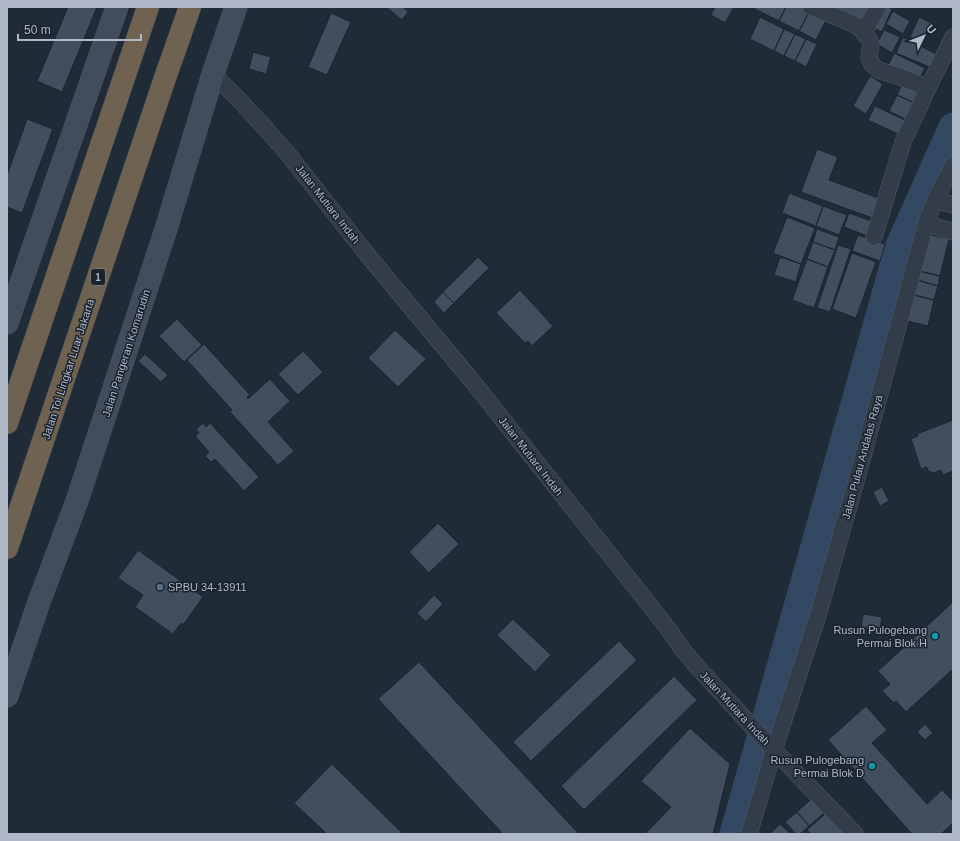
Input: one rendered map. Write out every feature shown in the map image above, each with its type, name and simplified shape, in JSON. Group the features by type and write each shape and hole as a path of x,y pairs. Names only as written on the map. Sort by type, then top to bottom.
{"highway":[{"path":"7,423 148,7"},
{"name":"Jalan Tol Lingkar Luar Jakarta","path":"7,548 164,78 190,7"}],"street":[{"path":"7,323 117,7"},
{"name":"Jalan Pangeran Komarudin","path":"7,696 39,602 78,498 166,229 213,74 236,7"},
{"path":"811,7 859,27 871,43 869,58 878,70 928,88"},
{"path":"864,32 878,7"},
{"path":"874,237 904,142 953,37"},
{"name":"Jalan Mutiara Indah","path":"213,74 246,107 288,154 366,253 482,394 663,622 683,650 771,747 855,834"},
{"name":"Jalan Pulau Andalas Raya","path":"749,834 771,747 819,612 926,223 935,200 953,165"},
{"path":"935,200 953,206"},
{"path":"926,223 953,232"}],"building":[{"path":"68,7 97,7 62,92 37,81"},
{"path":"386,7 403,7 408,12 402,20"},
{"path":"715,7 734,7 725,23 711,15"},
{"path":"786,7 779,21 753,8"},
{"path":"786,7 804,7 810,10 799,31 779,21"},
{"path":"825,7 871,7 866,22"},
{"path":"881,7 888,7 892,9 882,32 872,27"},
{"path":"810,10 827,18 816,40 799,31"},
{"path":"893,11 910,21 903,34 886,24"},
{"path":"331,13 351,22 327,75 308,67"},
{"path":"760,17 784,29 774,51 750,39"},
{"path":"919,17 931,23 922,43 910,37"},
{"path":"784,29 795,34 784,56 774,51"},
{"path":"884,30 900,37 892,53 877,44"},
{"path":"795,34 806,39 795,61 784,56"},
{"path":"903,37 938,55 932,68 896,53"},
{"path":"806,39 817,44 806,67 795,61"},
{"path":"253,52 271,57 266,74 249,69"},
{"path":"894,53 925,68 918,82 888,66"},
{"path":"870,76 883,84 866,114 853,106"},
{"path":"904,80 926,90 919,105 897,95"},
{"path":"897,95 919,105 911,122 889,111"},
{"path":"875,106 909,122 902,136 868,120"},
{"path":"27,119 53,129 22,213 7,207 7,175"},
{"path":"817,149 838,157 829,180 881,199 875,219 801,192"},
{"path":"789,193 823,206 816,226 782,213"},
{"path":"823,206 847,215 839,235 816,226"},
{"path":"849,213 874,222 870,237 844,227"},
{"path":"787,217 815,228 801,264 773,253"},
{"path":"817,229 839,237 835,250 813,242"},
{"path":"929,234 949,239 940,276 919,271"},
{"path":"858,235 885,244 880,261 852,251"},
{"path":"813,242 835,250 828,267 807,259"},
{"path":"838,245 851,249 830,312 817,308"},
{"path":"852,253 876,262 856,318 832,309"},
{"path":"478,257 489,268 454,303 443,292"},
{"path":"780,257 801,264 796,282 774,275"},
{"path":"807,259 828,267 814,308 792,300"},
{"path":"919,271 940,276 938,286 917,280"},
{"path":"917,280 938,286 934,300 914,295"},
{"path":"520,290 553,326 532,346 528,341 525,343 496,313"},
{"path":"443,292 454,303 444,313 434,302"},
{"path":"914,295 934,300 928,326 907,321"},
{"path":"177,319 202,345 184,362 159,336"},
{"path":"395,330 426,359 398,387 368,358"},
{"path":"204,344 250,395 247,397 248,399 270,379 290,401 268,422 294,451 278,465 230,412 232,410 187,360"},
{"path":"303,351 323,372 298,395 278,374"},
{"path":"145,354 168,375 161,382 138,361"},
{"path":"953,420 953,471 943,475 941,470 934,473 928,471 927,467 921,469 911,439 918,436 917,434"},
{"path":"203,423 206,427 210,423 259,477 244,491 215,459 211,462 205,456 209,452 195,436 199,433 196,429"},
{"path":"882,487 889,501 880,506 873,492"},
{"path":"438,523 459,544 429,573 409,552"},
{"name":"SPBU 34-13911","path":"138,550 203,597 183,625 181,623 173,634 135,607 143,595 118,578"},
{"path":"434,595 443,604 426,622 417,613"},
{"name":"Rusun Pulogebang Permai Blok H","path":"953,602 953,669 906,712 896,701 894,703 882,691 890,684 878,671"},
{"path":"863,614 882,617 880,630 861,627"},
{"path":"513,619 551,655 535,672 497,635"},
{"path":"619,641 637,660 531,761 513,742"},
{"path":"419,662 579,834 503,834 378,699"},
{"path":"674,676 697,700 584,810 561,786"},
{"name":"Rusun Pulogebang Permai Blok D","path":"866,706 887,730 872,743 927,804 942,790 953,801 953,823 941,834 912,834 828,740"},
{"path":"925,724 933,733 925,740 917,732"},
{"path":"690,728 730,764 713,834 645,834 671,807 641,781"},
{"path":"332,764 403,834 327,834 294,803"},
{"path":"811,799 824,813 809,826 797,812"},
{"path":"797,812 809,826 800,834 796,834 785,822"},
{"path":"825,814 844,834 811,834 807,830"},
{"path":"780,824 791,834 770,834"}],"waterway":[{"path":"734,834 899,248 953,127"}],"place":[{"name":"SPBU 34-13911","path":"160,587"},
{"name":"Rusun Pulogebang Permai Blok H","path":"935,636"},
{"name":"Rusun Pulogebang Permai Blok D","path":"872,766"}]}
